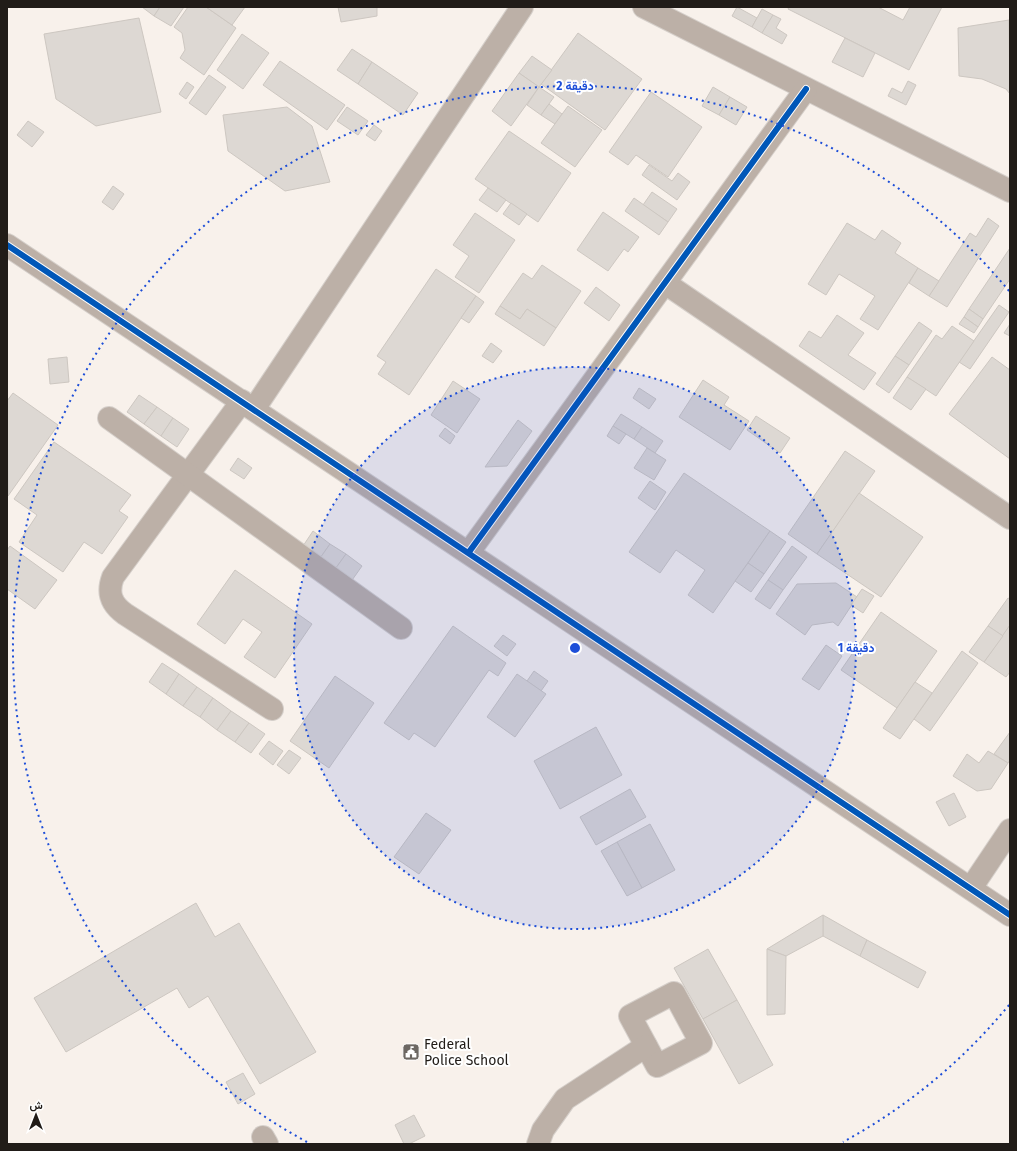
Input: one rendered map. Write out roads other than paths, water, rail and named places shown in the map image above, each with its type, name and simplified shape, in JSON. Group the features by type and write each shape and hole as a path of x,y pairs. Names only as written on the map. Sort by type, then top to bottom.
{"street":[{"path":"272,709 118,609 110,594 110,585 113,577 187,474 248,405 522,7"},
{"path":"644,7 1010,191"},
{"path":"469,552 806,89"},
{"path":"7,245 469,552 1010,915"},
{"path":"665,283 1010,518"},
{"path":"109,418 401,628"},
{"path":"971,888 1010,830"},
{"path":"538,1144 543,1130 565,1099 646,1046"}],"place":[{"name":"Federal Police School","path":"411,1052"}]}
